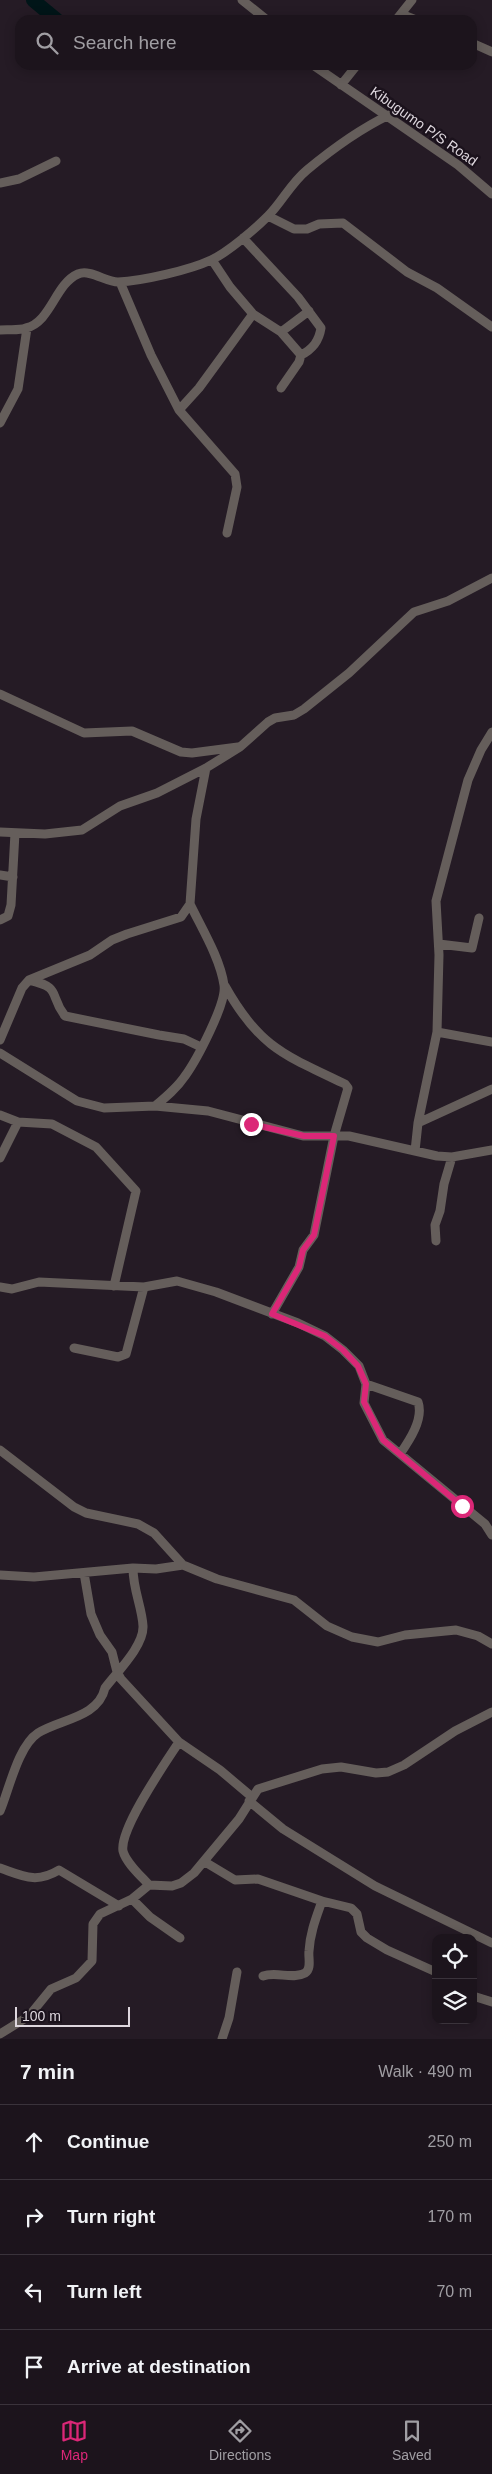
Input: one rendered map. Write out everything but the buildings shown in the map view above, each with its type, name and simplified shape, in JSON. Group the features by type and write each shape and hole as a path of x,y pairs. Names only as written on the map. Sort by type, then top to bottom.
{"street":[{"path":"242,0 261,15"},
{"path":"401,15 412,0"},
{"path":"477,45 492,52"},
{"name":"Kibugumo P/S Road","path":"320,70 458,165 492,194"},
{"path":"341,85 353,70"},
{"path":"0,330 27,328 43,315 60,291 78,274 84,273 103,280 120,282 178,270 212,260 243,238 268,216 288,189 307,170 374,122 388,115"},
{"path":"0,184 19,179 56,161"},
{"path":"268,216 294,229 307,229 319,224 343,223 407,272 437,288 491,324"},
{"path":"243,238 271,266 321,328 312,350 301,355 299,362 282,388"},
{"path":"212,260 230,287 253,314 281,332 301,355"},
{"path":"120,282 151,355 179,410 235,474 237,487 227,533"},
{"path":"281,332 309,311"},
{"path":"179,410 198,388 253,314"},
{"path":"0,423 18,389 27,328"},
{"path":"0,832 53,834 82,830 120,806 157,793 206,768 240,747 268,722 276,718 294,715 304,709 348,673 414,612 448,600 492,578"},
{"path":"0,694 84,733 132,731 180,752 192,753 240,747"},
{"path":"415,1151 418,1123 437,1032 439,944 436,910 438,890 449,856 468,780 481,750 492,732"},
{"path":"206,768 196,819 190,904 212,951 225,986 251,1027 268,1044 282,1054 345,1084 348,1088 334,1136 314,1235 303,1250 299,1267 272,1314"},
{"path":"0,920 8,916 16,833"},
{"path":"0,875 13,877"},
{"path":"0,1040 25,983 29,980 90,955 112,940 181,917 190,904"},
{"path":"439,944 472,948 479,918"},
{"path":"29,980 49,985 55,994 60,1010 65,1016 159,1035 174,1036 202,1047"},
{"path":"155,1106 186,1076 202,1047 222,1003 225,986"},
{"path":"437,1032 492,1042"},
{"path":"0,1053 77,1101 104,1108 155,1106 208,1111 304,1136 349,1136 415,1151 452,1157 492,1150"},
{"path":"418,1123 492,1089"},
{"path":"0,1116 18,1122 52,1124 96,1147 136,1191 114,1286"},
{"path":"0,1158 18,1122"},
{"path":"436,1241 435,1225 452,1157"},
{"path":"0,1287 12,1289 39,1282 144,1287 177,1281 216,1292 325,1336 343,1350 358,1366 366,1384 364,1402 383,1440 485,1524 492,1535"},
{"path":"74,1348 118,1357 126,1354 144,1287"},
{"path":"366,1384 418,1402 420,1407 412,1436 400,1454"},
{"path":"0,1450 74,1507 86,1513 138,1524 154,1533 183,1565 217,1579 294,1600 327,1626 360,1639 378,1642 405,1635 456,1630 478,1636 492,1644"},
{"path":"0,1575 34,1577 133,1568 156,1569 183,1565"},
{"path":"0,1811 14,1771 28,1742 37,1734 91,1710 103,1697 105,1688 141,1640 143,1624 133,1588 133,1568"},
{"path":"84,1573 91,1614 100,1635 112,1652 117,1672 180,1742 220,1770 283,1829 375,1886 492,1943"},
{"path":"180,1742 146,1792 124,1840 123,1851 128,1860 149,1884 172,1886 181,1883 205,1862 239,1818 258,1789 322,1769 341,1767 376,1773 388,1772 404,1765 455,1730 491,1715"},
{"path":"205,1862 235,1880 258,1879 354,1910 361,1932 368,1938 387,1950 432,1970"},
{"path":"0,1868 28,1878 39,1879 59,1870 119,1906"},
{"path":"0,2034 29,2016 51,1989 76,1978 86,1968 92,1961 94,1950 93,1924 100,1914 132,1899 149,1884"},
{"path":"132,1899 150,1918 180,1938"},
{"path":"263,1976 269,1974 292,1976 306,1972 309,1968 310,1938 322,1901"},
{"path":"222,2039 229,2018 237,1972"},
{"path":"477,1997 492,2002"}],"waterway":[{"path":"33,0 51,15"}],"route":[{"path":"251,1124 304,1136 334,1136 314,1235 303,1250 299,1267 272,1314 325,1336 343,1350 358,1366 366,1384 364,1402 383,1440 426,1478 462,1506"}]}
